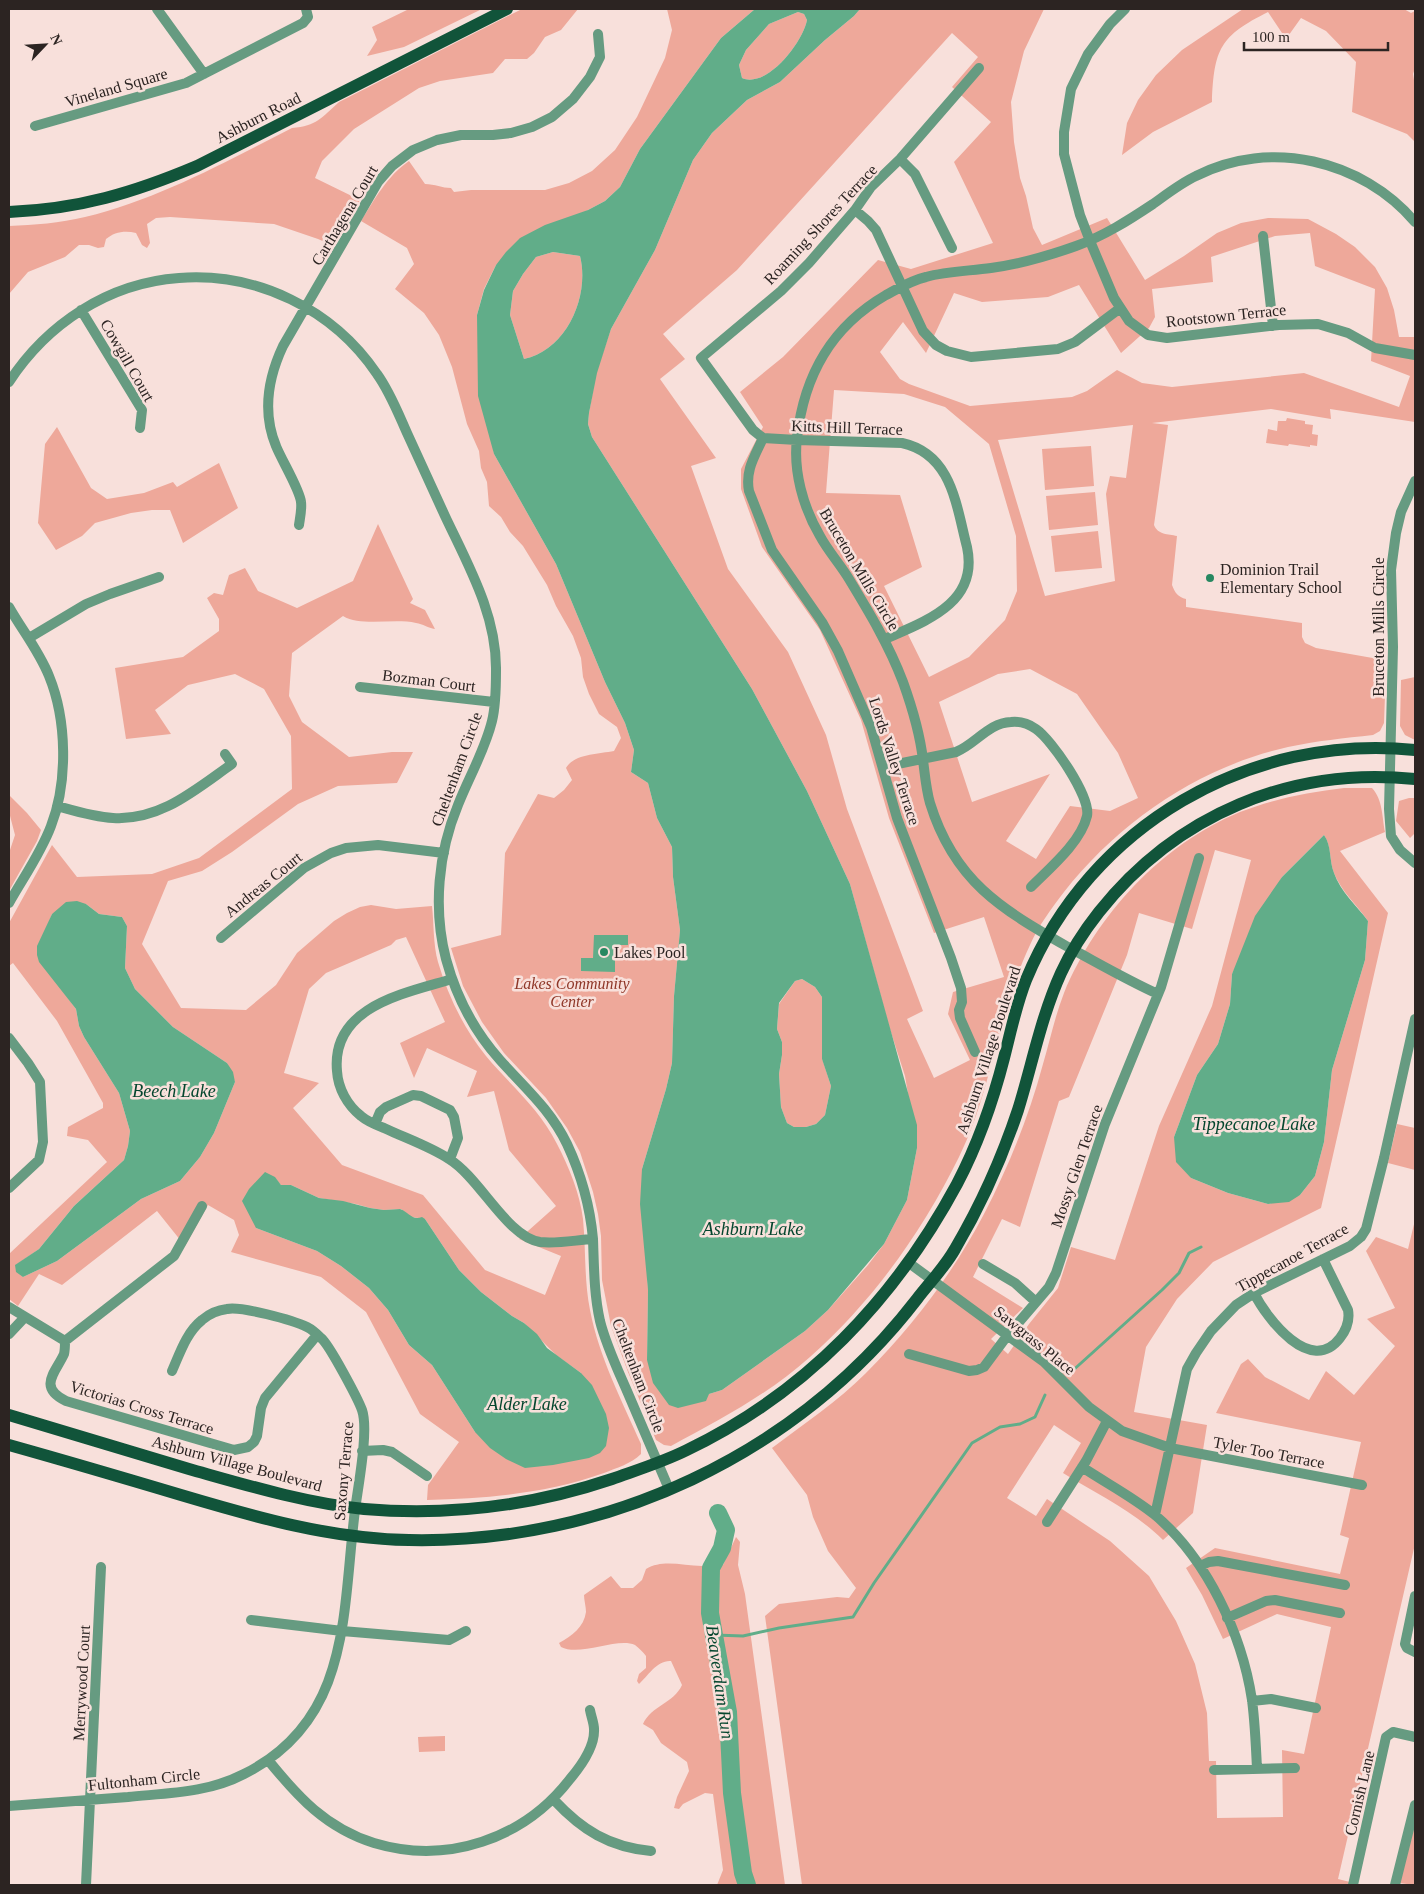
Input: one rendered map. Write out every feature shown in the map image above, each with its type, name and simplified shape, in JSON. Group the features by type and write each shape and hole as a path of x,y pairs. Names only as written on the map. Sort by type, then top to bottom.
{"main road":[{"name":"Ashburn Road","path":"9,212 59,209 128,193 164,180 197,166 507,9"},
{"name":"Ashburn Village Boulevard","path":"9,1415 283,1495 356,1508 450,1510 509,1505 575,1491 658,1463 687,1450 746,1417 778,1396 814,1367 864,1318 909,1263 926,1238 958,1182 971,1154 994,1094 1015,1012 1032,966 1048,935 1085,882 1121,846 1161,815 1205,787 1248,769 1300,755 1343,749 1391,748 1415,750"},
{"path":"9,1445 272,1521 352,1536 409,1540 512,1534 560,1526 606,1513 669,1489 737,1457 765,1441 836,1386 889,1334 952,1255 996,1169 1019,1107 1059,976 1073,949 1093,920 1124,882 1161,849 1201,822 1238,804 1297,785 1329,779 1389,777 1415,779"}],"street":[{"path":"157,9 204,74"},
{"name":"Vineland Square","path":"34,126 186,83 303,24 308,17 306,9"},
{"name":"Rootstown Terrace","path":"1125,9 1110,24 1088,54 1071,89 1064,132 1064,154 1069,178 1090,241 1120,309 1129,322 1148,335 1167,338 1273,326 1323,325 1348,333 1375,348 1415,355"},
{"name":"Carthagena Court","path":"299,525 301,501 273,439 269,424 268,400 272,375 276,360 378,182 392,166 413,150 437,140 461,135 511,133 532,127 552,117 573,99 590,77 600,57 598,34"},
{"name":"Roaming Shores Terrace","path":"763,438 753,430 701,358 781,290 809,263 871,188 900,160 979,68"},
{"name":"Bruceton Mills Circle","path":"1073,949 999,905 984,893 960,865 939,827 930,804 923,759 908,696 885,639 845,573 820,538 805,502 798,474 797,440 803,406 813,374 834,338 853,317 902,286 924,277 1026,263 1090,241 1135,216 1196,175 1229,163 1267,157 1300,159 1341,169 1363,179 1391,198 1415,222"},
{"path":"900,160 915,174 952,248"},
{"path":"854,210 876,230 923,330 936,344 948,351 971,357 1058,349 1075,342 1120,309"},
{"path":"1263,236 1273,326"},
{"name":"Cheltenham Circle","path":"9,382 41,341 59,325 82,310 109,295 139,285 193,277 232,280 278,293 330,323 353,344 378,374 393,402 484,601 495,647 496,670 492,719 458,806 444,853 439,914 444,950 452,979 475,1028 498,1058 542,1104 568,1145 584,1189 590,1217 593,1239 595,1292 606,1341 669,1489"},
{"name":"Cowgill Court","path":"82,310 142,410 140,428"},
{"name":"Kitts Hill Terrace","path":"763,438 891,442 913,446 938,463 950,484 970,558 968,574 962,588 948,607 933,618 885,639"},
{"name":"Lords Valley Terrace","path":"763,438 749,466 747,483 765,536 772,550 822,622 834,643 866,715 897,818 961,988 960,1018 975,1052"},
{"name":"Bruceton Mills Circle","path":"1389,777 1391,748 1392,561 1396,533 1402,512 1415,482"},
{"path":"29,638 86,604 159,578"},
{"path":"9,607 29,638 50,677 60,717 63,745 62,785 51,826 9,903"},
{"name":"Bozman Court","path":"360,687 494,702"},
{"path":"883,767 956,752 965,748 988,729 1012,722 1026,723 1037,730 1048,739 1082,791 1088,813 1076,840 1031,887"},
{"path":"57,806 113,818 147,815 179,802 232,764 224,754"},
{"path":"1389,777 1391,836 1400,850 1415,863"},
{"name":"Andreas Court","path":"221,938 304,868 331,853 346,848 378,845 444,853"},
{"name":"Mossy Glen Terrace","path":"909,1354 969,1371 977,1370 989,1362 1007,1336 1049,1287 1056,1273 1108,1117 1158,994 1199,858"},
{"path":"1073,949 1119,976 1158,994"},
{"path":"452,979 394,997 371,1008 358,1017 343,1036 336,1059 337,1077 341,1090 354,1110 367,1120 450,1159 468,1173 513,1226 525,1237 548,1242 593,1239"},
{"name":"Tippecanoe Terrace","path":"1155,1515 1184,1380 1192,1360 1221,1319 1236,1305 1254,1293 1355,1243 1366,1229 1415,1018"},
{"path":"9,1038 40,1082 42,1142 39,1160 9,1188"},
{"path":"375,1124 380,1112 386,1107 413,1095 421,1096 450,1110 454,1117 458,1138 450,1159"},
{"path":"9,1307 24,1318 65,1341 174,1256 202,1206"},
{"path":"1254,1293 1261,1307 1294,1342 1314,1352 1330,1348 1336,1344 1345,1332 1349,1318 1348,1310 1323,1259"},
{"name":"Sawgrass Place","path":"909,1263 1044,1362 1089,1407 1107,1421 1137,1437 1170,1448"},
{"path":"983,1264 1015,1283 1036,1302"},
{"name":"Saxony Terrace","path":"172,1371 194,1327 214,1312 227,1309 249,1310 307,1327 323,1339 361,1408 364,1428 352,1536"},
{"path":"9,1334 24,1318"},
{"name":"Victorias Cross Terrace","path":"65,1341 65,1352 52,1373 50,1380 54,1393 60,1398 234,1450 248,1447 254,1442 265,1398 317,1335"},
{"path":"1047,1522 1082,1467 1107,1421"},
{"name":"Tyler Too Terrace","path":"1170,1448 1362,1485"},
{"path":"362,1451 383,1450 392,1452 427,1476"},
{"path":"1082,1467 1155,1515 1180,1539 1200,1566 1227,1618 1245,1666 1252,1701 1257,1769"},
{"name":"Fultonham Circle","path":"9,1806 199,1790 229,1781 268,1760 289,1742 305,1724 322,1697 335,1667 342,1632 352,1536"},
{"path":"1200,1566 1218,1561 1345,1585"},
{"name":"Merrywood Court","path":"86,1885 101,1568"},
{"path":"1415,1596 1405,1644 1407,1648 1415,1652"},
{"path":"1227,1618 1266,1601 1274,1600 1340,1613"},
{"path":"251,1620 342,1632 449,1640 466,1631"},
{"path":"1252,1701 1271,1699 1316,1708"},
{"path":"268,1760 294,1792 311,1808 351,1834 373,1842 403,1849 437,1850 477,1844 514,1828 554,1800 574,1774 590,1746 594,1729 590,1710"},
{"name":"Cornish Lane","path":"1353,1885 1386,1737 1393,1732 1415,1736"},
{"path":"1214,1770 1295,1768"},
{"path":"554,1800 570,1817 597,1836 627,1847 651,1851"},
{"path":"1395,1885 1415,1805"}],"green space":[{"path":"409,9 482,9 404,47 367,56 377,40 372,27"},
{"path":"522,9 578,9 561,30 545,37 534,53 527,59 505,59 493,73 440,81 419,88 354,129 322,161 315,178 360,200 334,246 274,224 170,217 156,218 147,224 150,243 147,248 142,245 136,233 128,232 116,233 109,237 106,239 104,247 79,245 65,257 28,272 9,294 9,226 66,221 85,217 165,190 292,128 313,123 323,117 339,102"},
{"name":"Lakes Community Center","path":"667,9 755,9 721,38 640,149 620,187 605,201 496,265 484,289 477,315 494,454 556,564 605,682 625,723 634,750 631,772 648,783 657,818 672,847 673,877 680,930 674,996 672,1063 642,1169 648,1290 647,1360 709,1394 722,1390 805,1331 828,1310 868,1265 884,1244 907,1200 917,1148 905,1076 888,1023 850,884 807,791 752,689 592,437 588,424 596,373 611,329 655,250 693,160 712,133 747,100 780,82 860,9 1044,9 1024,51 1011,102 1014,142 1020,178 1033,228 1042,245 1107,218 1145,280 1217,233 1241,223 1268,218 1308,219 1355,247 1375,267 1387,288 1394,310 1399,337 1415,337 1415,422 1330,409 1331,419 1271,409 1152,423 1168,425 1154,525 1158,531 1177,536 1172,585 1177,594 1186,599 1186,607 1302,623 1302,637 1305,643 1316,648 1384,660 1386,667 1384,723 1380,731 1373,735 1288,747 1255,756 1223,768 1164,800 1136,820 1086,866 1055,904 1033,938 1010,997 980,1105 959,1157 929,1212 894,1264 855,1313 810,1357 761,1395 671,1446 664,1445 656,1440 611,1326 602,1280 601,1236 598,1214 580,1152 567,1128 546,1098 504,1053 482,1022 463,986 451,948 501,935 505,853 538,794 554,798 572,780 566,768 570,763 587,755 614,751 621,738 617,727 599,714 589,694 583,677 581,658 573,636 556,606 547,585 523,546 510,532 501,517 489,506 487,482 481,468 479,451 467,424 452,367 439,335 424,313 395,289 414,264 407,248 361,221 388,181 409,161 425,184 451,188 454,192 471,190 545,190 569,183 592,171 615,150 637,117 665,58 672,30","holes":["952,33 978,57 952,87 991,122 954,162 993,243 911,269 878,260 783,357 740,392 763,427 741,469 741,489 762,547 820,630 861,720 889,818 934,933 984,917 1004,977 953,992 948,1014 970,1060 934,1078 907,1019 923,1011 847,809 826,735 788,652 728,569 691,466 716,458 660,379 685,359 663,334 737,270","1310,233 1315,266 1375,289 1371,361 1410,376 1399,407 1304,373 1172,387 1142,383 1117,370 1087,391 1072,397 970,406 900,379 880,352 903,322 926,353 954,293 982,302 1048,297 1079,285 1121,353 1149,328 1155,317 1152,289 1213,282 1211,257 1275,236","834,390 904,394 945,407 989,444 1016,536 1017,591 1005,620 969,657 929,677 884,586 922,567 900,495 826,493","1133,425 1126,478 1110,476 1106,494 1115,581 1045,596 998,440","1030,669 1077,694 1118,753 1138,798 1110,811 1070,806 1036,859 1006,841 1050,774 972,802 939,702 998,674"]},
{"path":"1243,9 1404,9 1411,13 1415,11 1415,68 1413,74 1415,86 1415,142 1407,134 1352,112 1356,62 1326,31 1301,18 1286,39 1268,12 1239,29 1223,46 1215,69 1212,102 1153,132 1122,155 1127,123 1138,100 1156,75 1182,50"},
{"path":"798,12 804,14 807,20 799,40 791,51 762,77 752,80 742,78 739,65 746,50 769,24"},
{"path":"553,252 580,256 582,288 578,304 572,319 552,345 539,354 524,359 510,315 513,291 536,257"},
{"path":"1287,418 1305,421 1305,424 1313,425 1312,434 1318,435 1317,446 1289,444 1288,446 1266,443 1268,429 1277,431 1278,421 1286,421"},
{"path":"57,427 91,488 107,499 144,493 173,482 177,487 219,463 238,508 183,543 170,510 152,510 131,513 95,523 82,536 56,550 38,523 45,444"},
{"path":"1091,446 1094,486 1045,490 1042,449"},
{"path":"1095,492 1098,525 1049,530 1046,496"},
{"path":"378,524 413,599 410,603 425,610 435,629 407,622 368,622 343,616 292,653 289,696 302,722 349,757 392,752 413,752 397,783 338,786 298,804 232,852 202,871 168,881 142,944 181,1008 246,1010 276,985 297,953 334,921 347,913 360,907 371,905 396,909 432,906 436,955 458,1012 478,1046 550,1131 570,1171 577,1190 583,1219 587,1287 594,1327 612,1378 641,1444 641,1454 628,1463 604,1473 560,1486 516,1494 427,1500 428,1485 459,1442 420,1414 366,1312 321,1277 231,1252 239,1235 234,1220 208,1205 185,1246 157,1211 62,1285 39,1274 18,1306 9,1299 9,1254 107,1162 88,1140 67,1136 68,1127 103,1108 103,1103 57,1021 13,963 9,966 9,923 52,845 77,877 152,874 199,858 292,789 291,736 264,689 235,674 188,685 155,710 171,734 126,739 115,668 183,657 219,631 219,619 207,598 214,593 223,595 229,575 245,568 258,591 297,608 353,581","holes":["86,904 99,914 122,917 127,926 125,968 135,989 173,1027 227,1063 235,1082 214,1133 200,1157 180,1181 141,1199 57,1261 23,1277 16,1265 39,1249 74,1206 124,1160 128,1146 130,1131 119,1093 84,1037 79,1026 76,1009 59,986 46,929 52,914","406,937 445,1022 400,1043 414,1078 427,1048 477,1071 467,1097 494,1091 509,1150 556,1206 519,1239 561,1256 545,1295 485,1270 423,1195 342,1165 293,1108 319,1083 284,1073 309,989 326,973 391,945 396,940","274,1177 281,1185 291,1185 319,1198 384,1210 401,1209 411,1217 425,1219 459,1270 481,1292 524,1323 556,1355 581,1373 475,1432 432,1365 409,1345 388,1310 369,1288 341,1266 317,1251 256,1228"]},
{"path":"1098,531 1102,568 1055,572 1051,536"},
{"path":"1415,677 1415,740 1405,735 1400,726 1401,680"},
{"path":"1372,788 1376,793 1382,809 1385,832 1340,851 1388,913 1321,1208 1213,1262 1177,1299 1146,1347 1134,1412 1207,1425 1193,1513 1163,1540 1128,1512 1063,1473 1081,1443 1054,1425 1007,1498 1036,1516 1047,1499 1110,1541 1149,1576 1176,1621 1195,1664 1207,1713 1209,1761 1216,1761 1217,1818 1283,1817 1282,1750 1304,1754 1331,1627 1277,1614 1223,1639 1202,1595 1186,1568 1215,1548 1340,1574 1349,1538 1340,1535 1361,1442 1216,1413 1241,1364 1248,1359 1265,1377 1309,1400 1326,1371 1354,1395 1395,1346 1367,1319 1395,1308 1366,1251 1376,1237 1408,1249 1415,1220 1415,1544 1338,1879 1350,1882 1350,1885 802,1885 765,1616 779,1604 837,1597 849,1598 856,1588 828,1551 813,1517 807,1495 772,1448 832,1403 866,1373 916,1318 959,1257 984,1214 1018,1140 1064,993 1094,936 1113,910 1158,863 1184,843 1211,826 1240,812 1265,803 1331,790","holes":["1324,835 1337,880 1368,921 1365,960 1332,1070 1324,1142 1315,1176 1300,1195 1268,1204 1228,1193 1191,1178 1174,1137 1197,1075 1218,1044 1230,1004 1232,974 1282,877","1215,850 1251,860 1212,1006 1159,1126 1115,1260 1071,1247 1058,1288 1008,1354 991,1339 1023,1308 973,1277 1002,1219 1020,1227 1059,1101 1069,1097 1127,955 1139,913 1192,929"]},
{"path":"9,795 41,830 37,841 9,891 9,853 15,835 9,812"},
{"path":"1415,798 1415,833 1410,838 1396,821 1399,801"},
{"path":"802,979 815,987 822,997 822,1058 831,1086 825,1115 816,1124 806,1127 794,1127 787,1123 781,1107 779,1074 782,1042 777,1029 779,1004 795,981"},
{"path":"1397,1124 1415,1128 1415,1170 1388,1163"},
{"path":"736,1537 740,1542 738,1565 745,1594 785,1885 717,1885 723,1870 713,1794 705,1793 683,1804 679,1809 674,1808 689,1771 687,1762 661,1743 653,1730 643,1724 651,1713 674,1696 682,1685 671,1661 661,1663 639,1684 637,1681 639,1674 646,1668 646,1656 635,1645 619,1643 578,1650 561,1647 559,1643 573,1634 583,1622 586,1612 584,1595 611,1576 621,1588 633,1588 642,1580 646,1569 659,1564 723,1565"},
{"path":"445,1736 445,1751 419,1752 418,1737"},
{"path":"1415,1823 1415,1885 1399,1883"}],"water":[{"name":"Ashburn Lake","path":"755,9 860,9 780,82 747,100 712,133 693,160 655,250 611,329 597,373 588,424 592,437 752,689 807,791 850,884 917,1125 917,1148 907,1200 884,1244 828,1310 805,1331 722,1390 709,1394 706,1401 678,1408 669,1405 653,1383 647,1360 648,1290 640,1204 642,1169 672,1063 674,996 680,930 673,877 672,847 657,818 648,783 631,772 634,750 625,723 605,682 556,564 494,454 478,396 477,315 484,290 496,265 520,238 545,225 588,210 605,201 620,187 640,149 721,38","holes":["798,12 804,14 807,20 799,40 791,51 762,77 752,80 742,78 739,65 746,50 769,24","553,252 580,256 582,288 572,319 563,333 552,345 539,354 524,359 510,315 513,291 536,257","802,979 815,987 822,997 822,1059 831,1086 825,1115 816,1124 806,1127 794,1127 787,1123 781,1107 779,1074 782,1042 777,1029 779,1003 795,981"]},
{"name":"Tippecanoe Lake","path":"1324,835 1327,839 1332,868 1337,880 1344,892 1368,921 1365,960 1332,1070 1324,1142 1315,1176 1300,1195 1289,1202 1268,1204 1228,1193 1191,1178 1176,1162 1174,1137 1197,1075 1218,1044 1230,1004 1232,974 1255,916 1282,877"},
{"name":"Beech Lake","path":"77,901 86,904 99,914 122,917 127,926 125,968 135,989 173,1027 227,1063 233,1072 235,1082 214,1133 200,1157 180,1181 141,1199 57,1261 23,1277 16,1272 15,1265 39,1249 74,1206 124,1160 128,1146 130,1131 119,1093 84,1037 79,1026 76,1009 39,962 37,955 37,946 52,914 66,902"},
{"name":"Lakes Pool","path":"594,935 628,935 628,945 615,945 615,972 581,971 581,958 593,958"},
{"name":"Alder Lake","path":"265,1172 275,1177 281,1185 291,1185 319,1198 384,1210 400,1209 413,1217 425,1219 459,1270 481,1292 524,1323 537,1334 547,1348 581,1373 592,1385 606,1414 609,1428 606,1446 600,1453 589,1458 525,1468 506,1459 490,1448 475,1432 432,1365 409,1345 388,1310 369,1288 341,1266 317,1251 256,1228 242,1201 249,1189"}],"waterway":[{"path":"1070,1373 1179,1273 1189,1253 1201,1247"},
{"path":"714,1635 743,1636 779,1628 853,1617 874,1583 972,1443 1000,1427 1020,1424 1035,1417 1045,1395"},
{"name":"Beaverdam Run","path":"718,1513 726,1530 722,1548 711,1568 710,1613 728,1712 732,1793 743,1873 747,1885"}],"place":[{"name":"Dominion Trail Elementary School","path":"1210,578"},
{"name":"Lakes Pool","path":"604,952"}]}
